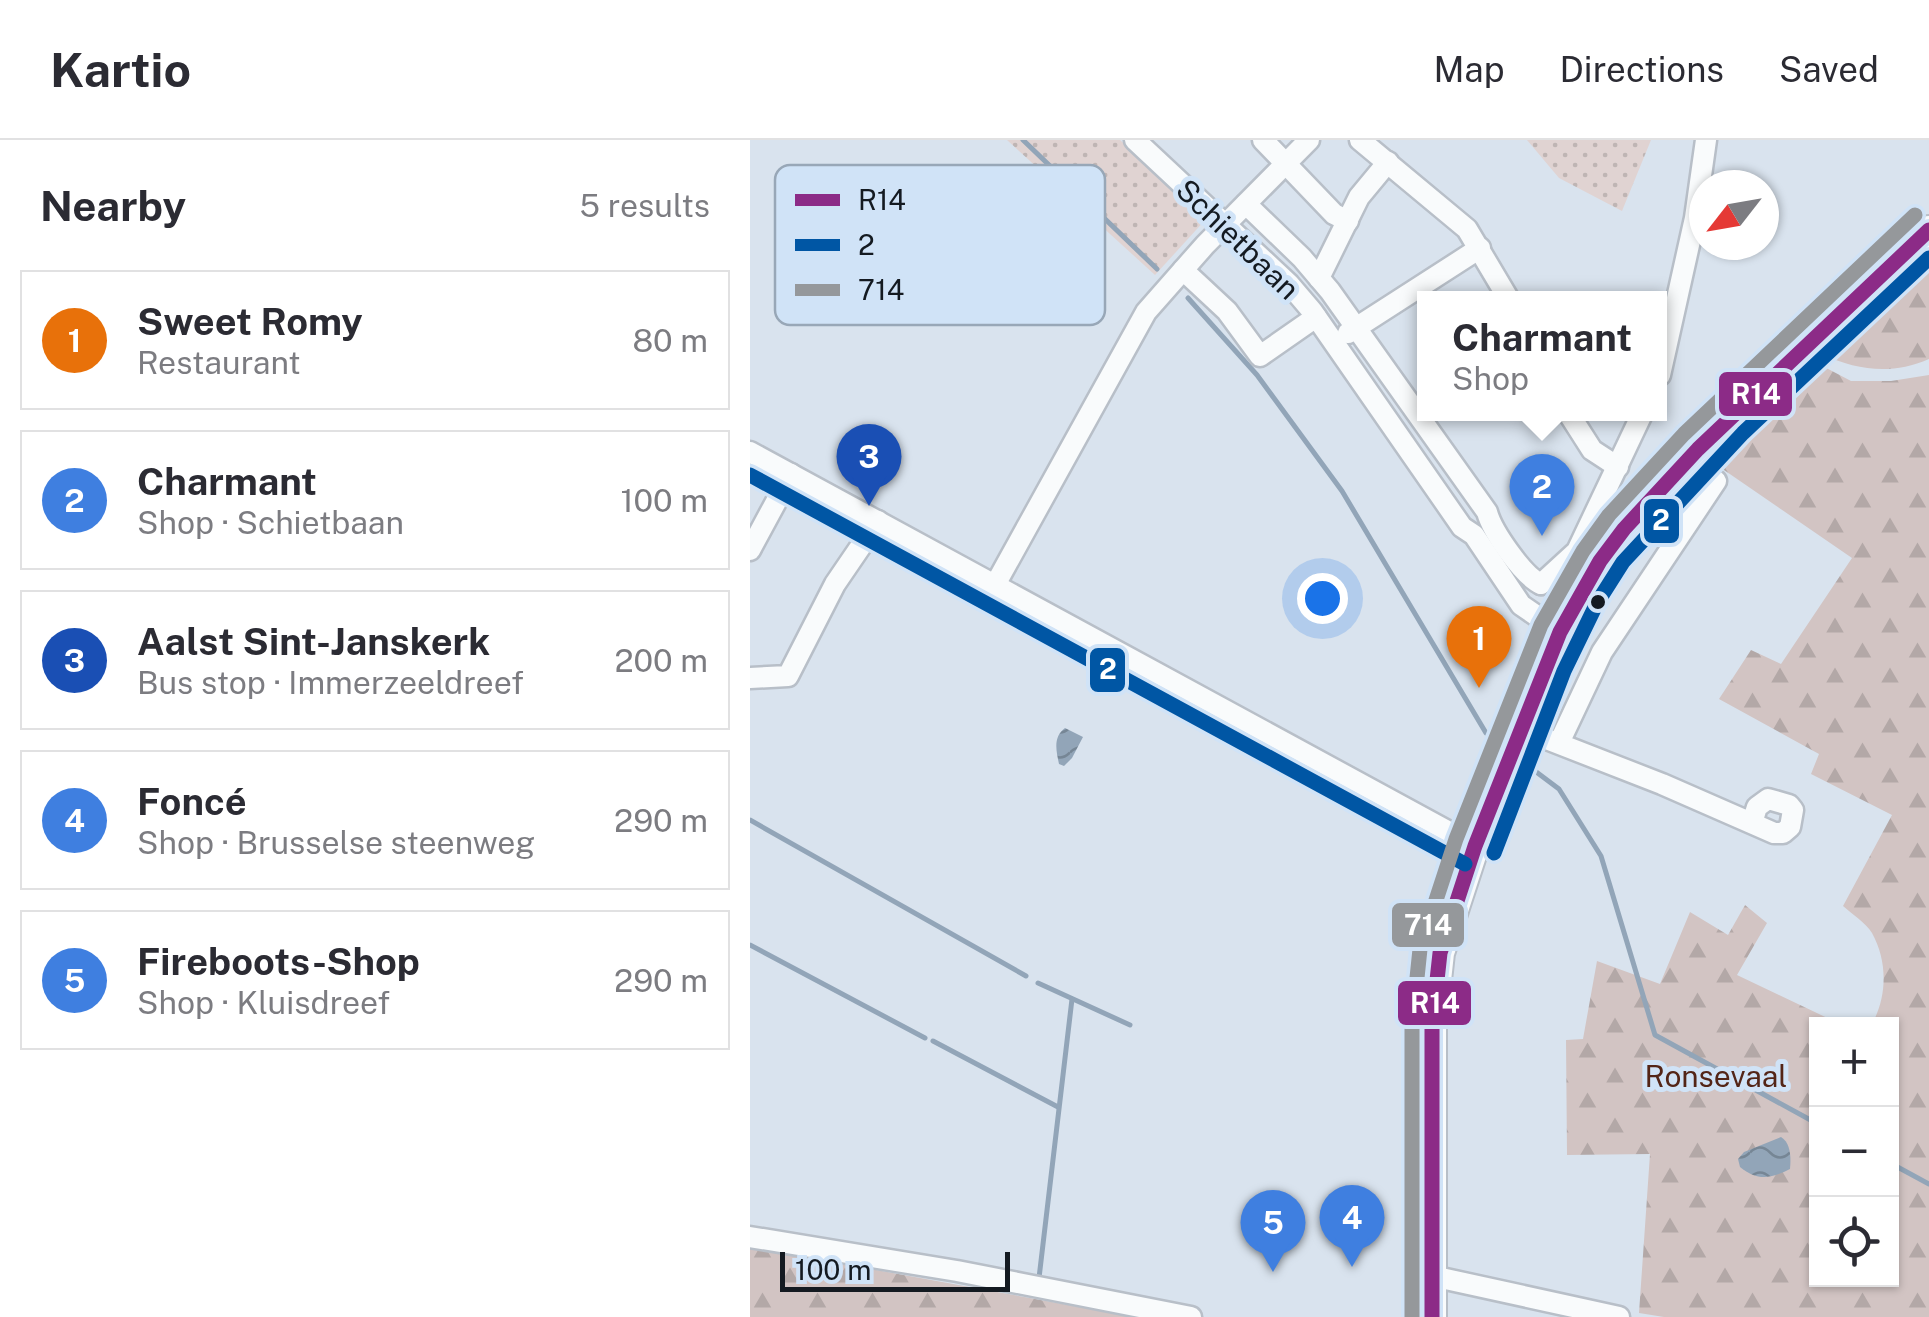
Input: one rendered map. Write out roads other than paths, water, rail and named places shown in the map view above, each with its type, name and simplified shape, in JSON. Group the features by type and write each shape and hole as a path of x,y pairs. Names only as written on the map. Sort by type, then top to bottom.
{"main road":[{"path":"1432,1317 1434,990 1440,953 1475,846 1560,632 1600,561 1624,529 1698,450 1929,230"}],"street":[{"name":"Schietbaan","path":"1135,140 1288,284 1316,316 1462,527 1482,529 1532,580 1541,584"},
{"path":"1263,140 1341,218"},
{"path":"996,585 1146,312 1224,225 1309,140"},
{"path":"1360,140 1467,229 1504,291"},
{"path":"1667,344 1695,218 1706,140"},
{"path":"1320,278 1341,218 1388,162"},
{"name":"Schietbaan","path":"1246,204 1320,278 1417,414"},
{"path":"1334,343 1480,248"},
{"path":"1184,270 1228,311 1260,356 1316,316"},
{"name":"Schietbaan","path":"1422,421 1487,512 1482,529 1521,606 1560,632"},
{"path":"1574,421 1592,450 1618,467"},
{"path":"1536,616 1541,584 1577,551 1639,421"},
{"path":"750,452 1475,846"},
{"path":"750,550 791,474"},
{"path":"1558,743 1602,652 1716,481"},
{"path":"1600,508 1624,529"},
{"path":"750,678 788,676 835,584 878,521"},
{"path":"1521,729 1752,823"},
{"path":"750,1237 957,1271 1191,1317"},
{"path":"1432,1276 1619,1317"}],"water":[{"path":"1065,728 1083,737 1064,766 1059,764 1056,744"},
{"path":"1781,1137 1789,1147 1790,1169 1765,1177 1740,1167 1738,1159 1744,1152"}],"waterway":[{"path":"1023,140 1049,165"},
{"path":"1105,219 1157,269"},
{"path":"1188,298 1257,375 1342,491 1486,733"},
{"path":"1531,768 1559,789 1601,856 1655,1035 1809,1119"},
{"path":"750,820 1026,976"},
{"path":"750,945 925,1038"},
{"path":"1038,983 1130,1025"},
{"path":"1039,1278 1072,999"},
{"path":"933,1041 1058,1107"},
{"path":"1899,1168 1929,1184"}],"place":[{"name":"Aalst Sint-Janskerk","path":"869,506"},
{"name":"Charmant","path":"1542,536"},
{"name":"Sweet Romy","path":"1479,688"},
{"name":"Foncé","path":"1352,1267"},
{"name":"Fireboots-Shop","path":"1273,1272"}],"park label":[{"name":"Ronsevaal","path":"1716,1076"}]}
